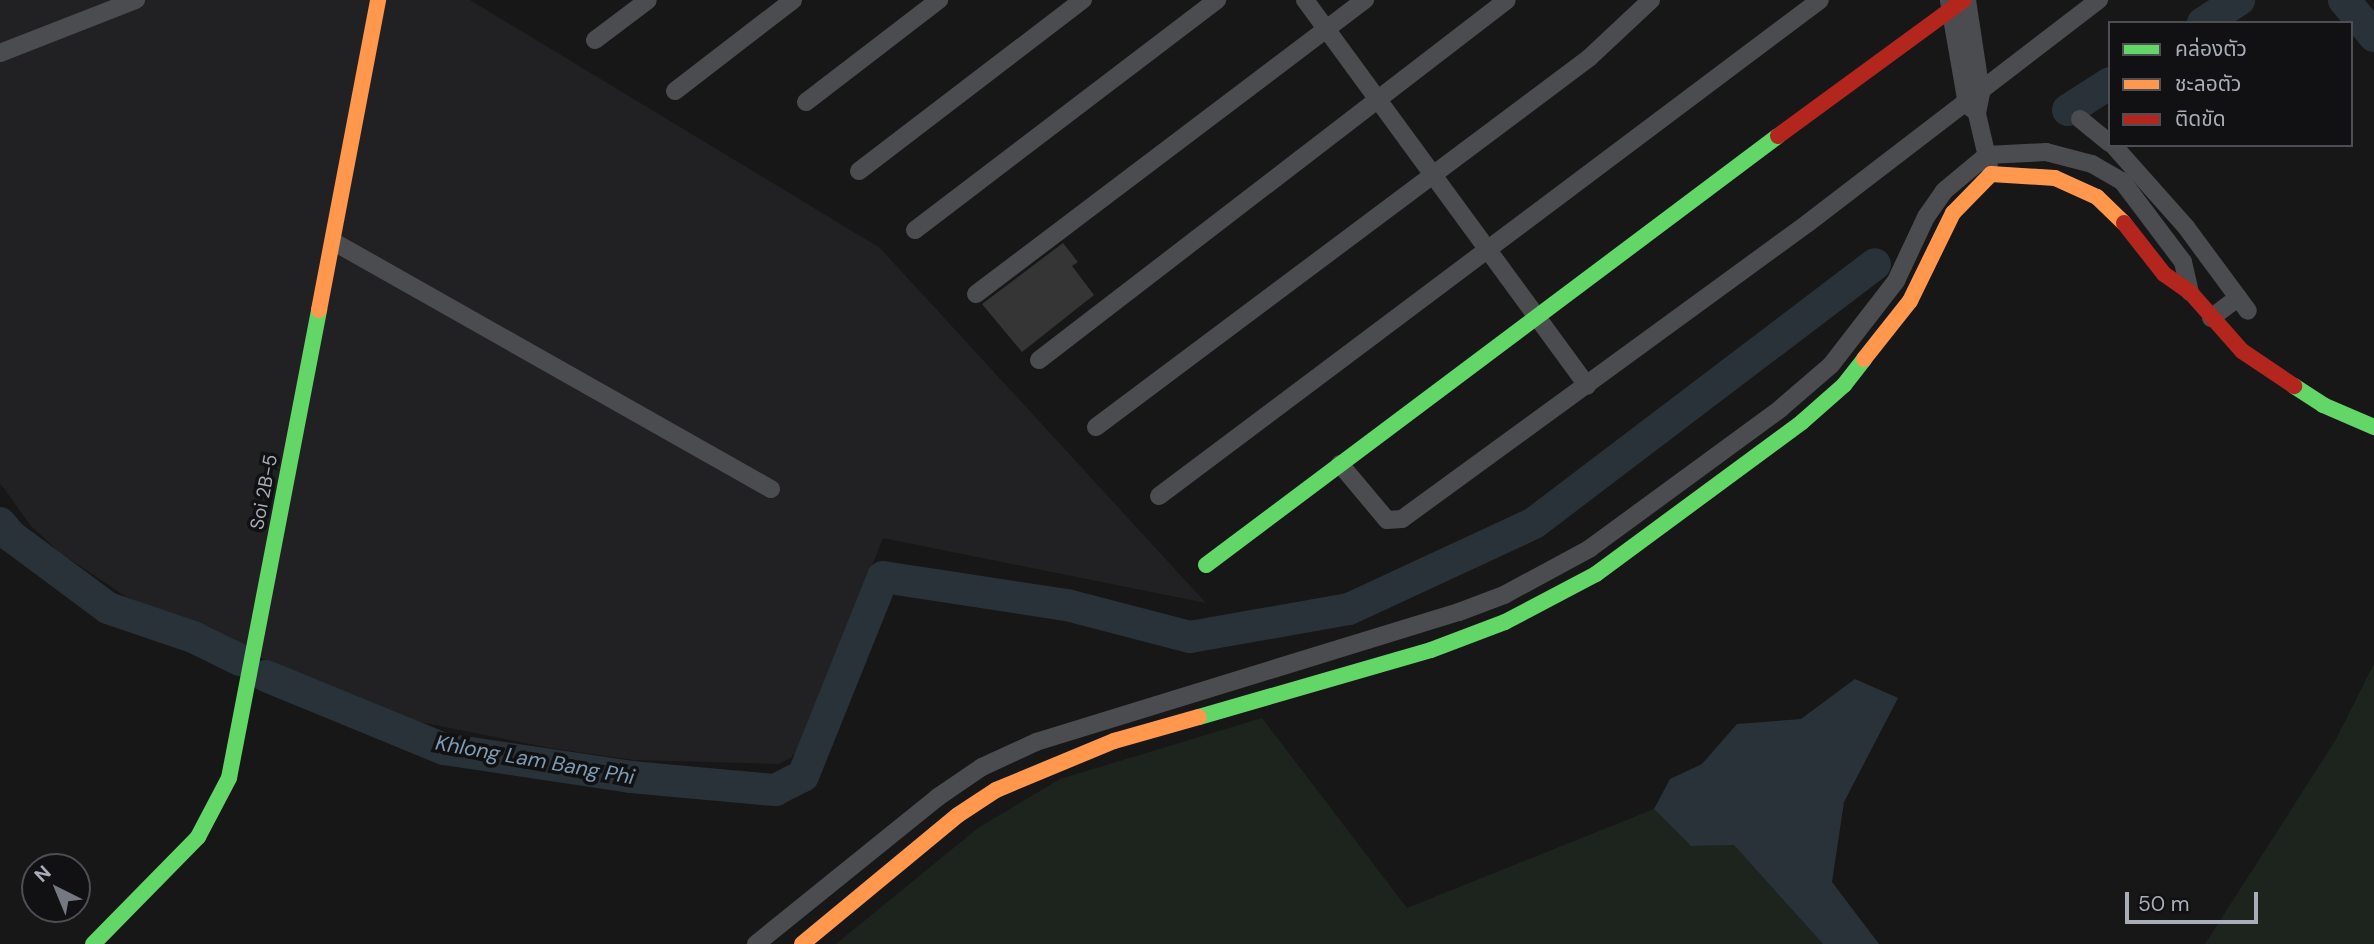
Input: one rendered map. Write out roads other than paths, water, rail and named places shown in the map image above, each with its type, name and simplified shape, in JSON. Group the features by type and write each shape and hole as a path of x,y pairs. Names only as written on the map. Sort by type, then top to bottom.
{"street":[{"path":"0,53 136,0"},
{"name":"Soi 2B-5","path":"93,944 198,837 229,778 334,242 378,0"},
{"path":"595,40 648,0"},
{"path":"675,91 793,0"},
{"path":"806,102 939,0"},
{"path":"859,171 1083,0"},
{"path":"915,230 1217,0"},
{"path":"1305,0 1490,248 1587,386"},
{"path":"976,294 1365,0"},
{"path":"1039,360 1507,0"},
{"path":"1096,427 1589,58 1651,0"},
{"path":"1159,496 1820,0"},
{"path":"1340,464 1387,520 1402,519 1972,109 1981,93 2099,0"},
{"path":"1958,2 1981,93"},
{"path":"1958,2 1972,109 1991,174"},
{"path":"1206,565 1536,315 1958,2"},
{"path":"2080,119 2108,142"},
{"path":"2114,147 2186,227 2243,304 2211,318"},
{"path":"756,944 938,797 982,767 1036,742 1459,612 1504,595 1589,549 1780,410 1831,365 1896,281 1926,217 1944,191 1987,155 2046,152 2092,164 2122,181 2183,262 2190,292"},
{"path":"802,944 958,815 996,790 1114,741 1431,650 1505,622 1596,574 1802,422 1844,385 1910,301 1953,213 1991,174 2031,173 2078,186 2117,215 2164,274 2190,292 2242,351 2286,382 2374,427"},
{"path":"334,242 771,489"}],"waterway":[{"path":"2206,21 2239,0"},
{"path":"2344,0 2374,36"},
{"path":"2068,110 2108,84"},
{"path":"266,676 444,749 631,777 775,790 803,776 883,577 1067,605 1190,637 1349,609 1534,523 1875,264"},
{"name":"Khlong Lam Bang Phi","path":"0,523 11,536 108,608 193,637 240,660"}]}
